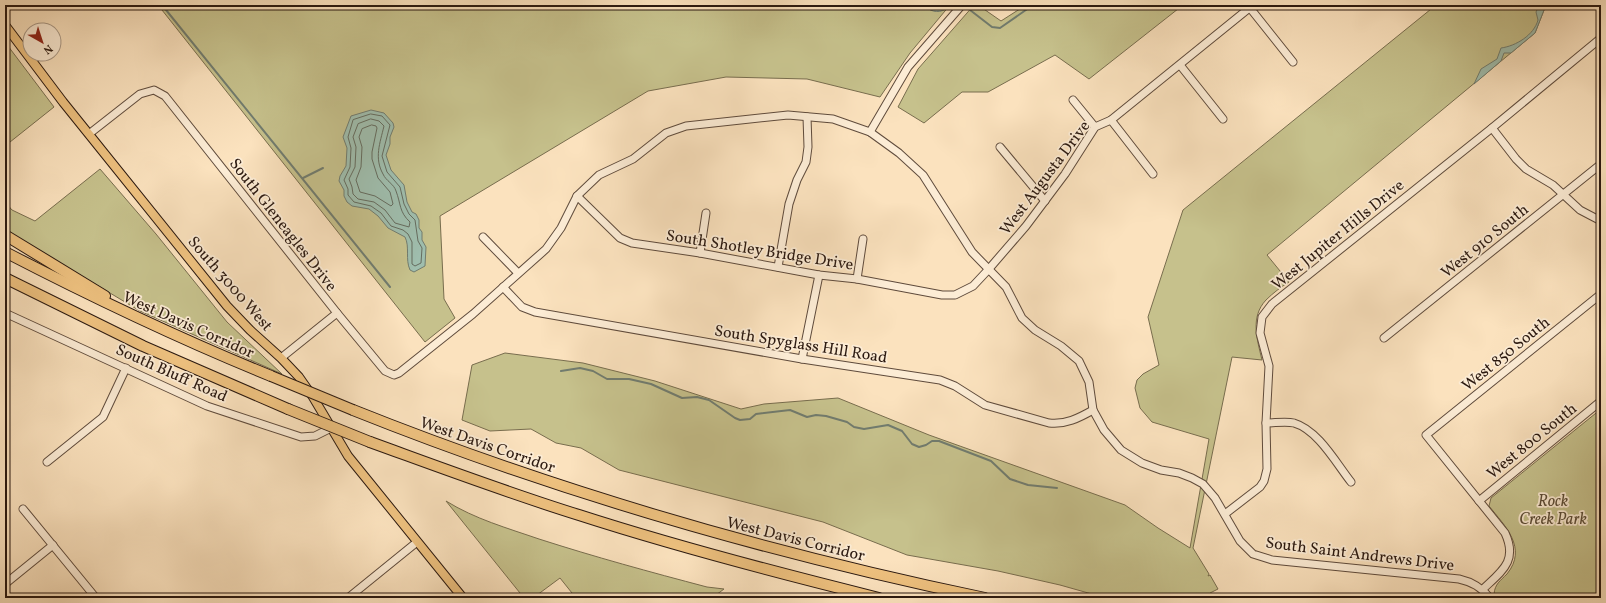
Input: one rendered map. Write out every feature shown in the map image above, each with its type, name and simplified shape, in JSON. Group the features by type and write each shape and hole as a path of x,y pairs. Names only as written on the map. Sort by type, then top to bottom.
{"highway":[{"path":"5,235 112,300 140,319"},
{"name":"West Davis Corridor","path":"5,252 140,319 271,376 423,438 529,475 681,523 846,567 985,598"},
{"path":"5,278 126,337 288,409 370,442 482,483 622,529 753,567 879,598"},
{"path":"5,285 97,328 126,337"}],"main road":[{"name":"South 3000 West","path":"5,25 89,134 227,306 250,330 281,358 306,387 352,461 463,598"}],"street":[{"path":"870,132 908,67 962,5"},
{"path":"1252,6 1293,62"},
{"name":"West Augusta Drive","path":"955,295 973,286 1026,226 1065,174 1095,128 1111,120 1252,6"},
{"name":"West Jupiter Hills Drive","path":"1225,514 1260,487 1264,481 1266,469 1266,423 1269,366 1260,332 1262,317 1272,304 1492,128 1601,38"},
{"path":"1180,65 1223,119"},
{"name":"South Gleneagles Drive","path":"89,134 140,94 154,90 165,96 337,314 385,371 394,375 399,373 458,327 504,287"},
{"path":"1073,100 1095,128"},
{"name":"South Saint Andrews Drive","path":"577,196 599,176 633,159 666,133 686,126 788,115 833,119 870,132 898,153 923,175 972,252 1006,287 1022,318 1035,330 1061,346 1080,362 1089,382 1093,410 1104,430 1121,450 1142,463 1161,470 1186,475 1203,484 1212,494 1225,514 1240,541 1253,554 1272,560 1459,579 1468,581 1483,589 1490,598"},
{"path":"778,267 789,204 795,185 806,162 808,147 807,117"},
{"path":"1111,120 1153,174"},
{"path":"1492,128 1516,159 1526,169 1553,185 1580,210 1601,221"},
{"path":"1000,146 1045,201"},
{"name":"West 910 South","path":"1384,338 1601,164"},
{"path":"504,287 546,249 561,228 577,196"},
{"name":"South Shotley Bridge Drive","path":"577,196 620,238 632,244 700,252 819,275 857,279 942,295 955,295"},
{"path":"700,252 706,213"},
{"path":"483,237 518,273"},
{"path":"857,279 863,239"},
{"path":"802,359 819,275"},
{"name":"South Spyglass Hill Road","path":"504,287 522,307 535,312 802,359 940,380 955,386 985,406 1049,423 1058,424 1077,419 1093,410"},
{"name":"West 850 South","path":"1479,501 1426,435 1601,294"},
{"name":"South Bluff Road","path":"5,313 207,406 296,436 310,437 332,428"},
{"path":"281,358 337,314"},
{"path":"47,462 103,417 126,368"},
{"name":"West 800 South","path":"1479,501 1601,401"},
{"path":"1266,423 1292,423 1304,427 1314,435 1351,482"},
{"path":"1479,501 1505,533 1509,542 1510,553 1508,562 1501,572 1483,589"},
{"path":"23,509 96,598"},
{"path":"348,598 418,542"},
{"path":"5,584 52,545"}],"green space":[{"path":"158,5 950,5 910,53 880,97 807,79 726,77 648,91 440,216 444,299 455,318 425,342"},
{"path":"974,5 978,5 1001,21 1026,5 1183,5 1089,79 1055,55 988,92 962,92 924,123 898,107 918,69"},
{"path":"1436,5 1546,5 1535,33 1267,255 1289,282 1266,300 1258,314 1256,328 1262,360 1232,357 1193,548 1209,574 1208,576 1210,575 1218,589 1210,593 1210,598 1106,598 1060,585 998,571 907,555 823,522 619,470 581,448 556,443 531,429 490,431 462,420 472,365 505,353 583,363 655,381 741,409 764,404 838,398 929,435 1125,505 1190,548 1209,439 1152,422 1140,408 1135,388 1137,380 1143,374 1159,365 1148,317 1183,210"},
{"path":"5,42 54,107 5,146"},
{"path":"100,169 156,234 227,322 282,374 140,311 5,230 5,202 12,210 35,221"},
{"name":"Rock Creek Park","path":"1601,409 1601,595 1598,598 1497,598 1494,594 1495,588 1513,564 1515,546 1502,521 1489,506 1491,498"},
{"path":"446,501 480,518 539,539 665,576 707,587 724,589 712,598 576,598 560,578 533,598 524,598"}],"water":[{"path":"923,5 946,9 934,11"},
{"path":"1539,5 1546,5 1535,33 1511,53 1504,53 1501,61 1474,84 1481,69 1497,59 1501,48 1513,45 1524,39 1533,30 1538,20 1536,12"},
{"path":"371,110 384,113 393,123 394,127 386,155 391,170 404,185 407,202 412,212 416,214 419,220 422,240 426,247 425,266 414,272 410,270 405,237 388,228 378,216 369,209 352,206 347,202 344,196 344,190 339,181 340,176 346,166 347,148 343,137 351,116"}],"waterway":[{"path":"162,5 390,287"},
{"path":"970,10 992,27 1000,28 1033,5"},
{"path":"303,178 323,168"},
{"path":"561,371 580,368 593,371 607,379 629,379 651,384 682,398 697,397 709,400 740,420 750,419 756,414 790,410 807,417 816,415 826,416 847,422 854,427 864,429 888,425 902,431 912,444 919,447 932,441 939,441 991,461 1010,479 1028,485 1057,488"}]}
